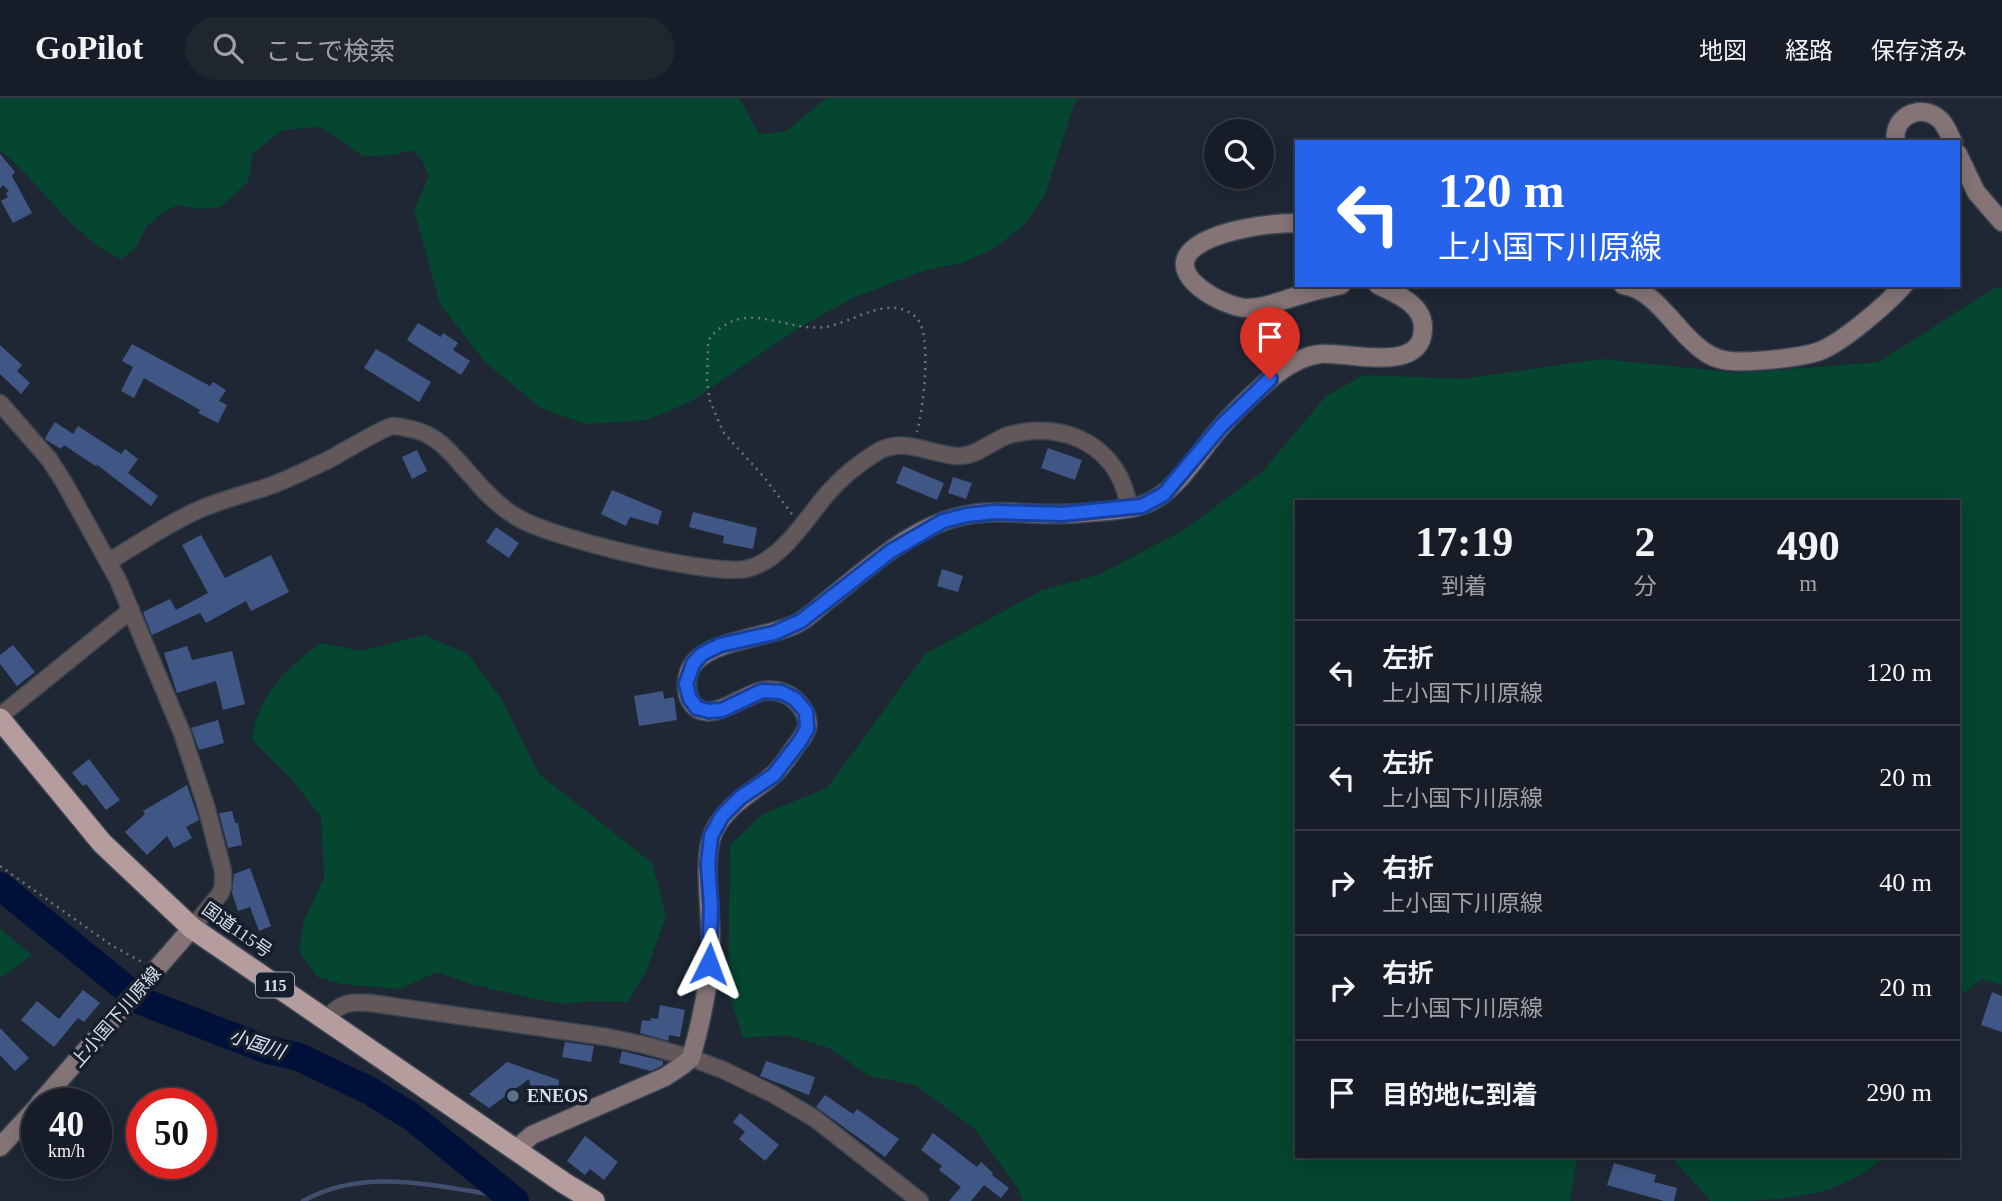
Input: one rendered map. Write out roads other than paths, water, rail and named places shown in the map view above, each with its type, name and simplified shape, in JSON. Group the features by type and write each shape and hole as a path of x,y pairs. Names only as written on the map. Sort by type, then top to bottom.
{"highway":[{"name":"国道115号","path":"0,717 102,843 192,929 594,1201"}],"main road":[{"path":"1896,140 1898,123 1906,116 1928,113 1939,118 1952,140"},
{"path":"1960,158 1976,192 2002,222"},
{"path":"1295,223 1272,223 1226,233 1194,248 1187,257 1186,271 1196,285 1217,300 1244,308 1270,306 1305,293 1332,287"},
{"path":"516,1149 532,1135 665,1077 691,1058 705,993 711,948 708,864 711,836 722,816 741,797 774,775 807,729 806,712 795,699 781,692 762,691 722,710 697,708 690,699 686,684 693,664 702,654 720,645 774,633 801,621 891,551 943,521 995,512 1062,514 1142,506 1164,494 1221,426 1270,379 1301,359 1321,354 1385,359 1404,355 1416,348 1423,327 1414,306 1402,296 1382,287"},
{"path":"1634,287 1649,297 1693,343 1709,355 1726,361 1743,361 1821,351 1893,297 1902,287"},
{"name":"上小国下川原線","path":"54,1088 192,929"},
{"name":"上小国下川原線","path":"0,1147 21,1124"}],"street":[{"path":"0,402 49,459 108,562 131,610 188,752 223,871 220,894 192,929"},
{"path":"108,562 195,511 289,478 393,426 431,436 450,450 489,495 515,516 551,533 652,558 725,570 738,570 763,562 776,553 831,489 877,451 899,445 913,445 959,456 968,455 1008,435 1034,430 1068,434 1100,451 1113,465 1125,485 1129,508"},
{"path":"0,717 131,610"},
{"path":"327,1020 332,1012 348,1002 370,1003 607,1037 691,1058 721,1069 795,1105 920,1201"}],"waterway":[{"name":"小国川","path":"0,886 141,1001 265,1049 299,1057 370,1091 412,1117 515,1201"},
{"path":"303,1201 327,1190 378,1182 431,1185 509,1197"}],"place":[{"name":"ENEOS","path":"513,1096"}]}
